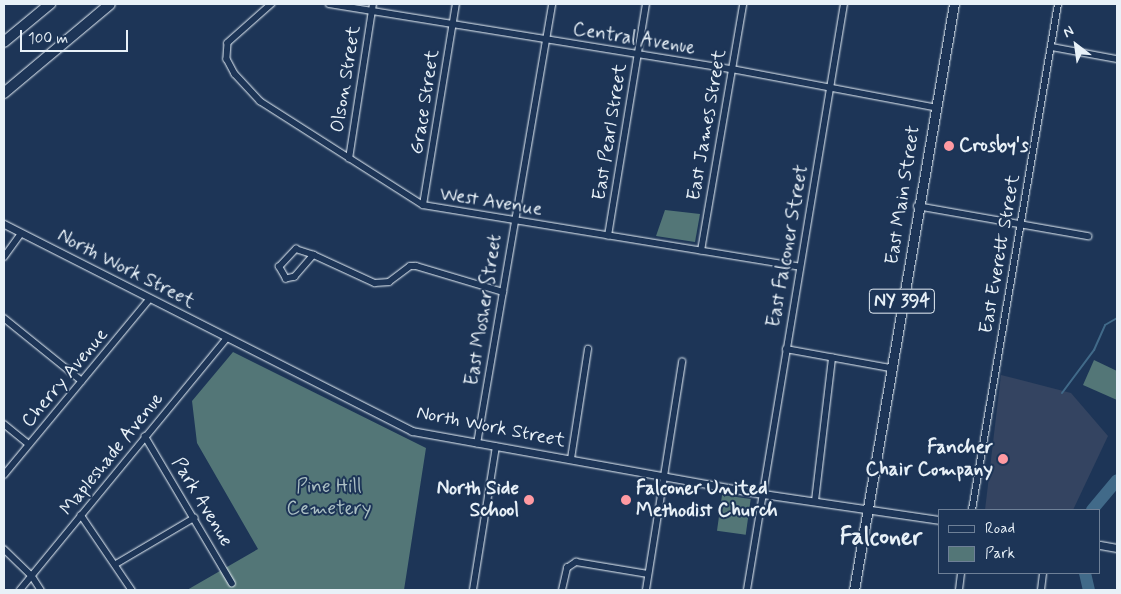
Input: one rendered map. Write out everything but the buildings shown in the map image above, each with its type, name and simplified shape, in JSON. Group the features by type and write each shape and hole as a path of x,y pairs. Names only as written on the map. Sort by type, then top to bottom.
{"highway":[{"path":"4,93 110,4"},
{"path":"4,42 46,7"}],"main road":[{"name":"East Main Street","path":"937,92 950,4"},
{"name":"East Main Street","path":"866,510 934,107 954,4"},
{"name":"NY 394","path":"854,590 866,510"}],"street":[{"name":"West Avenue","path":"272,4 228,43 227,59 235,74 260,101 423,206 800,267"},
{"name":"Central Avenue","path":"330,4 452,26 732,69 934,107"},
{"name":"Olson Street","path":"349,159 373,4"},
{"name":"Grace Street","path":"423,206 456,4"},
{"name":"East Mosher Street","path":"477,444 552,4"},
{"name":"East Pearl Street","path":"608,236 646,4"},
{"name":"East James Street","path":"701,251 743,4"},
{"name":"East Falconer Street","path":"747,590 844,4"},
{"name":"East Everett Street","path":"972,509 1058,4"},
{"path":"1052,47 1117,59"},
{"path":"918,206 1088,236"},
{"name":"North Work Street","path":"4,224 149,300 412,431 763,494 938,520"},
{"path":"4,257 21,234"},
{"path":"314,255 291,279 286,279 279,270 293,250 301,249 314,255 374,283 389,282 410,266 416,266 503,292"},
{"name":"Cherry Avenue","path":"4,475 149,300"},
{"path":"4,318 82,381"},
{"name":"Mapleshade Avenue","path":"20,590 227,338"},
{"path":"571,459 588,349"},
{"path":"786,349 891,368"},
{"path":"815,501 832,358"},
{"path":"646,590 682,362"},
{"path":"4,424 29,444"},
{"name":"Park Avenue","path":"145,436 232,583"},
{"path":"473,590 496,447"},
{"path":"81,515 132,590"},
{"path":"116,564 194,518"},
{"path":"1101,545 1117,548"},
{"path":"4,550 32,576 41,590"},
{"path":"562,590 567,568 576,562 648,574"},
{"path":"959,590 961,574"},
{"path":"1041,590 1043,574"}],"shaded area":[{"path":"1001,375 1071,393 1108,436 1073,509 985,509"}],"green space":[{"path":"665,210 700,214 695,242 656,236"},
{"name":"Pine Hill Cemetery","path":"233,352 426,448 404,590 187,590 258,549 197,443 192,401"},
{"path":"1094,360 1117,371 1117,400 1083,385"},
{"path":"722,495 751,499 746,535 717,531"}],"waterway":[{"path":"1062,393 1094,350 1105,325 1117,318"},
{"path":"1093,509 1117,480"},
{"path":"1085,574 1089,590"}],"place":[{"name":"Crosby's","path":"949,146"},
{"name":"Fancher Chair Company","path":"1003,459"},
{"name":"North Side School","path":"529,500"},
{"name":"Falconer United Methodist Church","path":"626,500"}],"district":[{"name":"Falconer","path":"881,538"}]}
